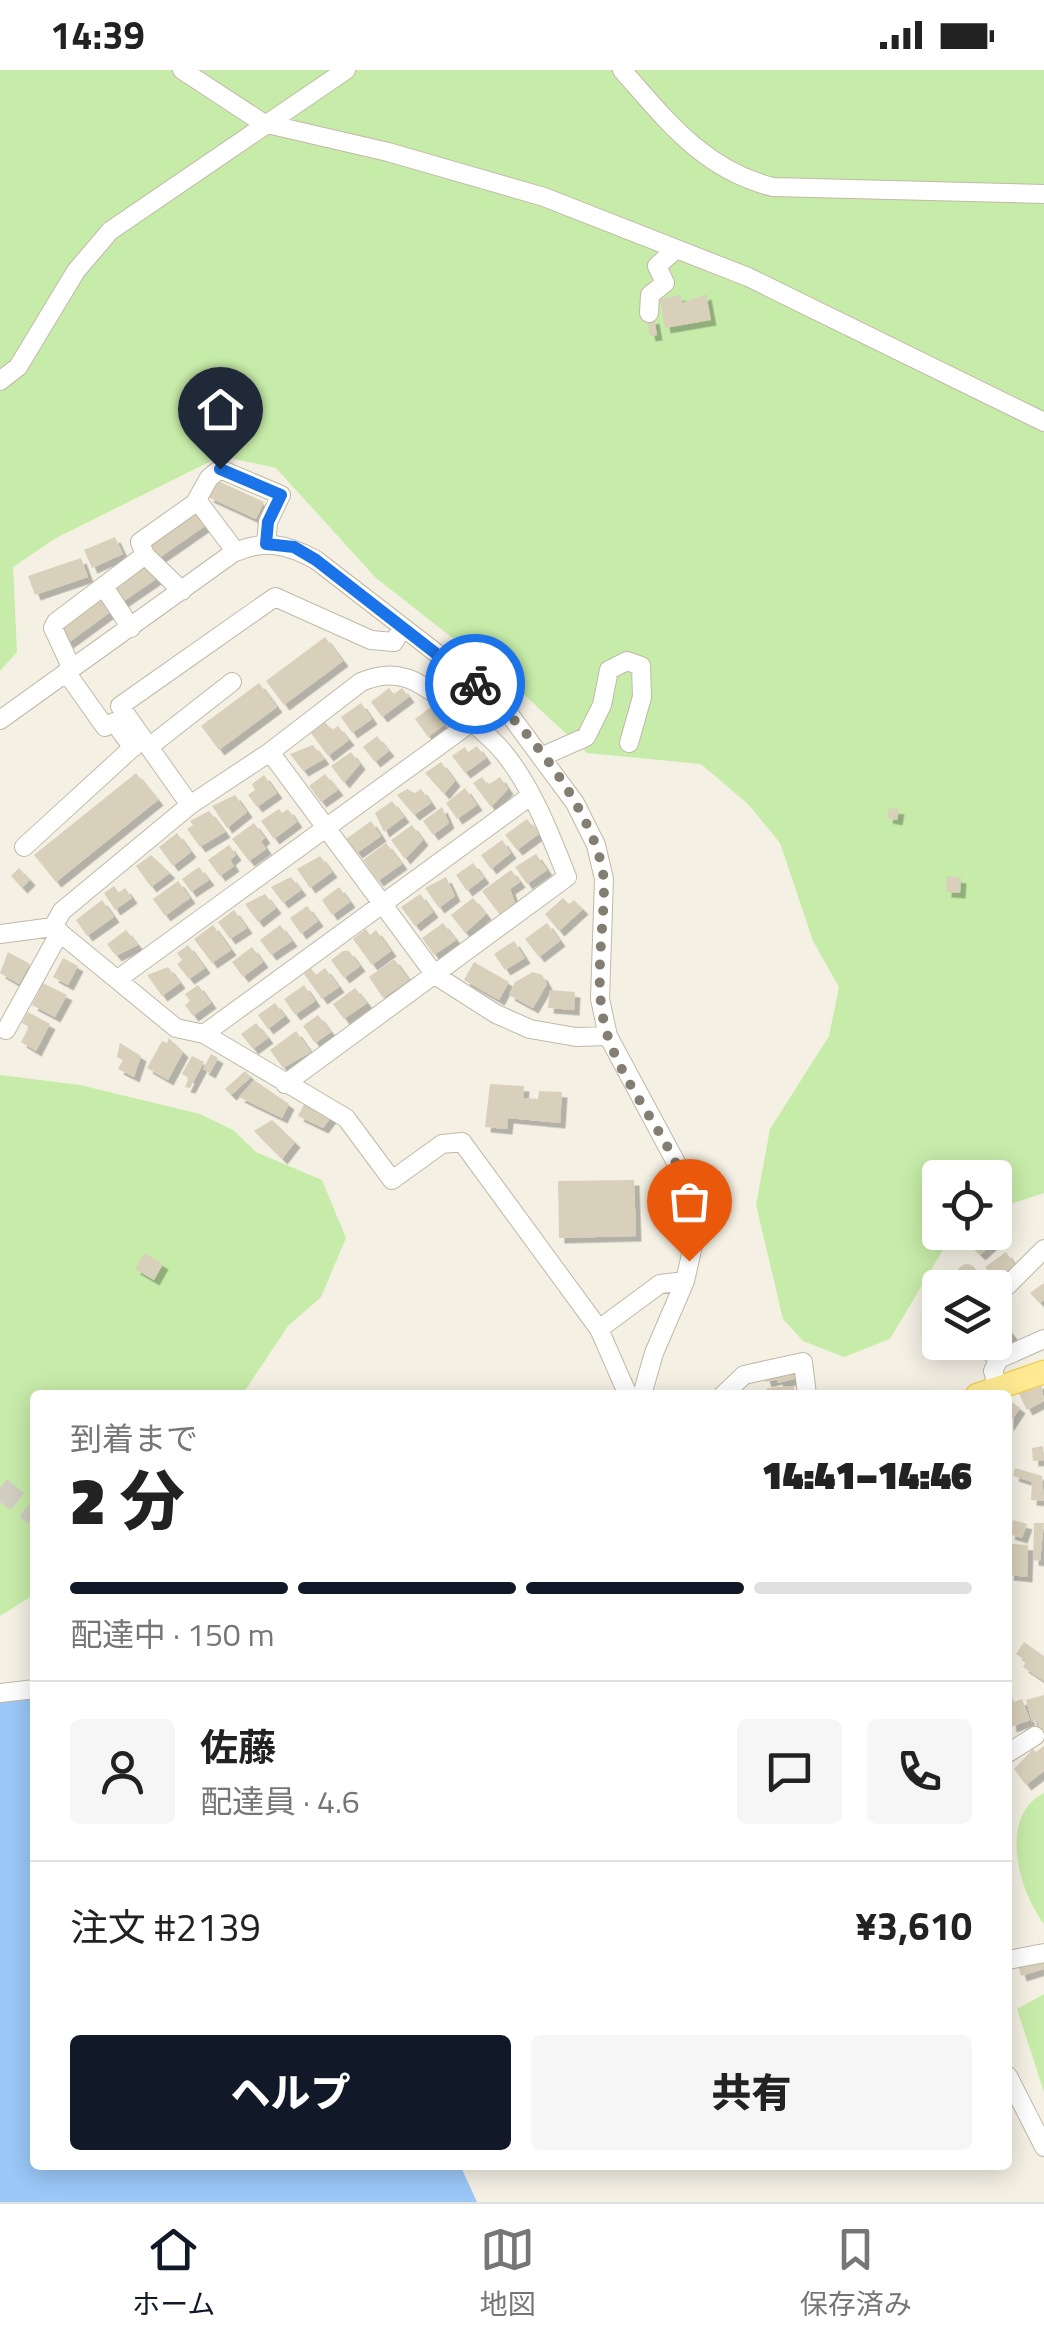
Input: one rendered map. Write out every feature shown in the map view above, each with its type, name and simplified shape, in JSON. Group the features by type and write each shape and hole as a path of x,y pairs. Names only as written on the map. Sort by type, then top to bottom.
{"main road":[{"path":"987,1390 1044,1372"}],"street":[{"path":"182,70 263,123 388,152 544,197 676,248 850,324 1044,422"},
{"path":"0,381 18,366 96,244 197,175 263,123 346,70"},
{"path":"622,70 684,141 724,170 749,181 773,186 1044,194"},
{"path":"649,313 650,295 665,283 657,266 676,248"},
{"path":"182,591 146,554 140,542 197,500 209,478 220,469 281,495 268,522 266,544"},
{"path":"197,500 236,552"},
{"path":"0,720 236,552 266,544 294,547 316,560 501,703 575,803 596,845 604,879 600,999 608,1036 686,1182 694,1226 685,1281 654,1353 643,1390"},
{"path":"141,744 114,722 105,727 69,670 53,628 146,554"},
{"path":"104,586 132,628"},
{"path":"190,805 141,744 120,706 275,597 371,640 394,642 402,628"},
{"path":"542,758 586,736 602,705 609,670 628,660 641,666 643,688 629,743"},
{"path":"6,1030 62,911 190,805 270,752 361,682 378,676 412,680 504,752 567,877 286,1084"},
{"path":"24,848 141,744 232,682"},
{"path":"118,979 468,724"},
{"path":"270,752 435,974 496,1014 530,1029 576,1037 608,1036"},
{"path":"204,1034 529,797"},
{"path":"0,934 56,929 176,1028 204,1034 346,1118 392,1180 442,1144 462,1142 600,1329 626,1390"},
{"path":"1012,1281 1044,1249"},
{"path":"600,1329 660,1284 685,1281"},
{"path":"1012,1353 1044,1339"},
{"path":"987,1390 998,1360"},
{"path":"728,1390 744,1375 803,1362 806,1390"},
{"path":"0,1693 30,1690"},
{"path":"1012,1751 1036,1736"},
{"path":"1012,1959 1044,1954"},
{"path":"1012,2084 1044,2147"}],"green space":[{"path":"0,70 1044,70 1044,1193 1012,1203 1012,1160 922,1160 922,1250 943,1250 931,1270 922,1270 922,1285 890,1339 844,1357 803,1341 783,1319 756,1205 770,1129 829,1036 839,987 813,941 780,843 749,805 701,764 587,753 519,690 376,578 276,468 221,456 56,538 13,567 17,652 0,671"},
{"path":"0,1075 80,1085 200,1114 233,1130 256,1152 322,1180 346,1238 321,1297 288,1326 245,1390 30,1390 30,1597 0,1616"},
{"path":"1044,1793 1044,1924 1020,1874 1017,1836 1021,1818"},
{"path":"1044,1994 1044,2092 1017,2009"}],"water":[{"path":"30,1695 30,2170 462,2170 477,2202 0,2202 0,1699"}],"building":[{"path":"706,294 711,320 665,328 660,299 681,295 682,303"},
{"path":"654,318 657,335 650,336 647,320"},
{"path":"216,480 264,502 256,519 208,497"},
{"path":"194,510 205,526 159,558 148,541"},
{"path":"115,537 123,554 92,568 84,550"},
{"path":"81,558 88,577 35,595 28,576"},
{"path":"145,563 156,579 121,603 110,587"},
{"path":"102,594 113,610 68,643 57,627"},
{"path":"325,637 343,661 284,705 266,681"},
{"path":"259,683 277,707 219,750 201,726"},
{"path":"389,688 394,694 402,688 409,697 382,717 371,702"},
{"path":"361,703 372,719 352,733 341,717"},
{"path":"431,707 444,725 428,737 415,719"},
{"path":"325,722 332,730 338,726 349,740 328,756 311,733"},
{"path":"377,736 389,751 375,762 363,747"},
{"path":"313,745 324,759 303,771 290,754"},
{"path":"477,746 486,758 465,773 452,756 465,747 468,752"},
{"path":"351,752 360,764 344,783 331,766"},
{"path":"441,762 455,781 444,794 425,773"},
{"path":"136,773 158,800 56,882 34,855"},
{"path":"325,774 338,790 321,802 309,786"},
{"path":"264,775 277,793 257,807 248,795 255,790 252,784"},
{"path":"482,777 488,785 500,777 508,789 491,807 473,783"},
{"path":"465,788 477,805 457,819 446,803"},
{"path":"407,789 415,793 421,789 431,803 414,815 397,795"},
{"path":"235,795 247,812 227,828 212,806"},
{"path":"392,801 404,817 384,832 375,813"},
{"path":"442,807 449,823 433,835 423,821"},
{"path":"889,808 899,809 897,820 887,818"},
{"path":"279,809 282,813 288,809 297,822 274,839 261,821"},
{"path":"209,811 225,832 200,847 187,829 193,825 190,821"},
{"path":"527,819 539,834 517,850 505,835"},
{"path":"371,821 381,836 357,853 346,839"},
{"path":"254,823 265,838 261,841 266,849 249,861 232,839"},
{"path":"412,825 423,840 405,859 391,840"},
{"path":"177,833 191,852 173,866 159,847"},
{"path":"502,840 511,853 491,869 481,855"},
{"path":"386,843 402,864 378,881 363,860"},
{"path":"229,845 236,855 230,860 234,866 220,876 208,860"},
{"path":"536,854 547,870 527,884 515,867"},
{"path":"151,855 170,873 151,887 136,866"},
{"path":"320,856 332,872 310,888 297,869"},
{"path":"473,863 484,878 467,891 456,875"},
{"path":"199,867 209,880 191,892 182,879"},
{"path":"19,868 30,880 22,888 11,876"},
{"path":"511,870 520,882 510,889 515,903 500,915 482,891"},
{"path":"947,876 961,878 960,893 946,892"},
{"path":"291,877 301,890 283,903 271,887"},
{"path":"446,877 455,896 439,908 425,888"},
{"path":"178,881 190,898 165,916 153,899"},
{"path":"114,886 119,893 125,888 132,898 115,910 104,893"},
{"path":"339,887 350,902 332,915 322,900"},
{"path":"265,894 276,908 258,922 245,904"},
{"path":"420,894 433,912 415,926 401,907"},
{"path":"473,898 486,914 465,933 451,915"},
{"path":"563,898 569,904 574,900 583,909 559,931 545,914"},
{"path":"102,900 114,917 87,936 76,920"},
{"path":"307,906 318,921 301,934 290,918"},
{"path":"234,910 247,928 230,939 218,922"},
{"path":"443,923 456,940 434,955 422,938"},
{"path":"547,923 560,941 539,957 525,939"},
{"path":"213,925 231,950 212,963 194,939"},
{"path":"280,925 292,941 271,955 260,940"},
{"path":"366,929 370,935 376,930 391,951 372,965 353,939"},
{"path":"126,930 138,945 116,956 107,944"},
{"path":"514,941 525,958 505,970 494,954"},
{"path":"188,945 205,968 189,979 177,964 182,960 177,953"},
{"path":"252,947 263,962 243,977 232,962"},
{"path":"349,951 360,966 344,978 331,960"},
{"path":"8,952 30,964 19,984 0,973"},
{"path":"63,958 78,966 68,985 53,977"},
{"path":"394,959 409,980 383,998 369,977"},
{"path":"474,962 509,982 499,1000 464,980"},
{"path":"168,967 180,983 162,996 147,975"},
{"path":"311,968 316,975 325,968 339,987 322,999 304,974"},
{"path":"533,972 542,975 547,984 533,1008 509,995 515,982"},
{"path":"43,983 67,995 55,1017 32,1005"},
{"path":"198,985 211,1003 193,1016 185,1005 190,1001 185,994"},
{"path":"304,985 315,1001 295,1015 284,999"},
{"path":"355,988 367,1003 344,1019 333,1004"},
{"path":"550,990 575,992 574,1010 548,1008"},
{"path":"275,1003 285,1016 268,1029 258,1015"},
{"path":"28,1012 50,1024 36,1051 21,1042 29,1027 22,1023"},
{"path":"318,1015 331,1032 315,1043 303,1026"},
{"path":"256,1023 268,1038 253,1049 241,1034"},
{"path":"296,1031 311,1052 283,1068 270,1050"},
{"path":"169,1038 183,1052 168,1080 147,1068 162,1041 167,1043"},
{"path":"120,1043 141,1056 134,1077 118,1069 123,1060 117,1057"},
{"path":"211,1054 218,1058 210,1073 203,1069"},
{"path":"192,1056 204,1062 190,1088 185,1087 189,1078 182,1074"},
{"path":"245,1071 251,1077 231,1095 225,1089"},
{"path":"254,1080 289,1104 282,1118 239,1097"},
{"path":"490,1084 524,1086 523,1098 538,1099 539,1091 562,1092 560,1123 508,1118 507,1129 485,1127"},
{"path":"304,1104 332,1116 323,1128 298,1116"},
{"path":"272,1120 295,1142 282,1159 254,1131"},
{"path":"634,1180 636,1236 559,1238 558,1181"},
{"path":"1006,1252 1015,1265 1008,1270 985,1267"},
{"path":"144,1253 163,1264 154,1280 135,1269"},
{"path":"967,1264 975,1270 959,1270"},
{"path":"1044,1283 1044,1300 1040,1303 1030,1293"},
{"path":"796,1371 798,1378 778,1383 777,1379 766,1382 764,1375"},
{"path":"1041,1382 1044,1401 1027,1410 1017,1390"},
{"path":"794,1386 794,1390 767,1390"},
{"path":"1012,1402 1020,1408 1012,1420"},
{"path":"1043,1446 1044,1460 1033,1461 1032,1448"},
{"path":"1015,1468 1042,1476 1044,1501 1031,1500 1032,1482 1013,1476"},
{"path":"1013,1520 1027,1524 1022,1538 1012,1535"},
{"path":"1034,1523 1044,1523 1040,1561 1033,1560"},
{"path":"1012,1544 1028,1545 1027,1577 1012,1575"},
{"path":"1024,1642 1044,1656 1044,1681 1023,1667 1026,1661 1016,1654"},
{"path":"1044,1695 1041,1731 1037,1720 1032,1722 1026,1700"},
{"path":"1012,1697 1014,1702 1022,1699 1030,1720 1012,1727"},
{"path":"1044,1746 1044,1771 1026,1785 1014,1769 1033,1749 1036,1752"},
{"path":"1044,1957 1044,1969 1021,1976 1018,1965"}],"tunnel":[{"path":"0,1488 30,1511"}],"way so far":[{"path":"475,684 501,703 575,803 596,845 604,879 600,999 608,1036 686,1182 694,1213 694,1242 689,1261"}],"route":[{"path":"220,469 281,495 268,522 266,544 294,547 316,560 475,684"}]}
